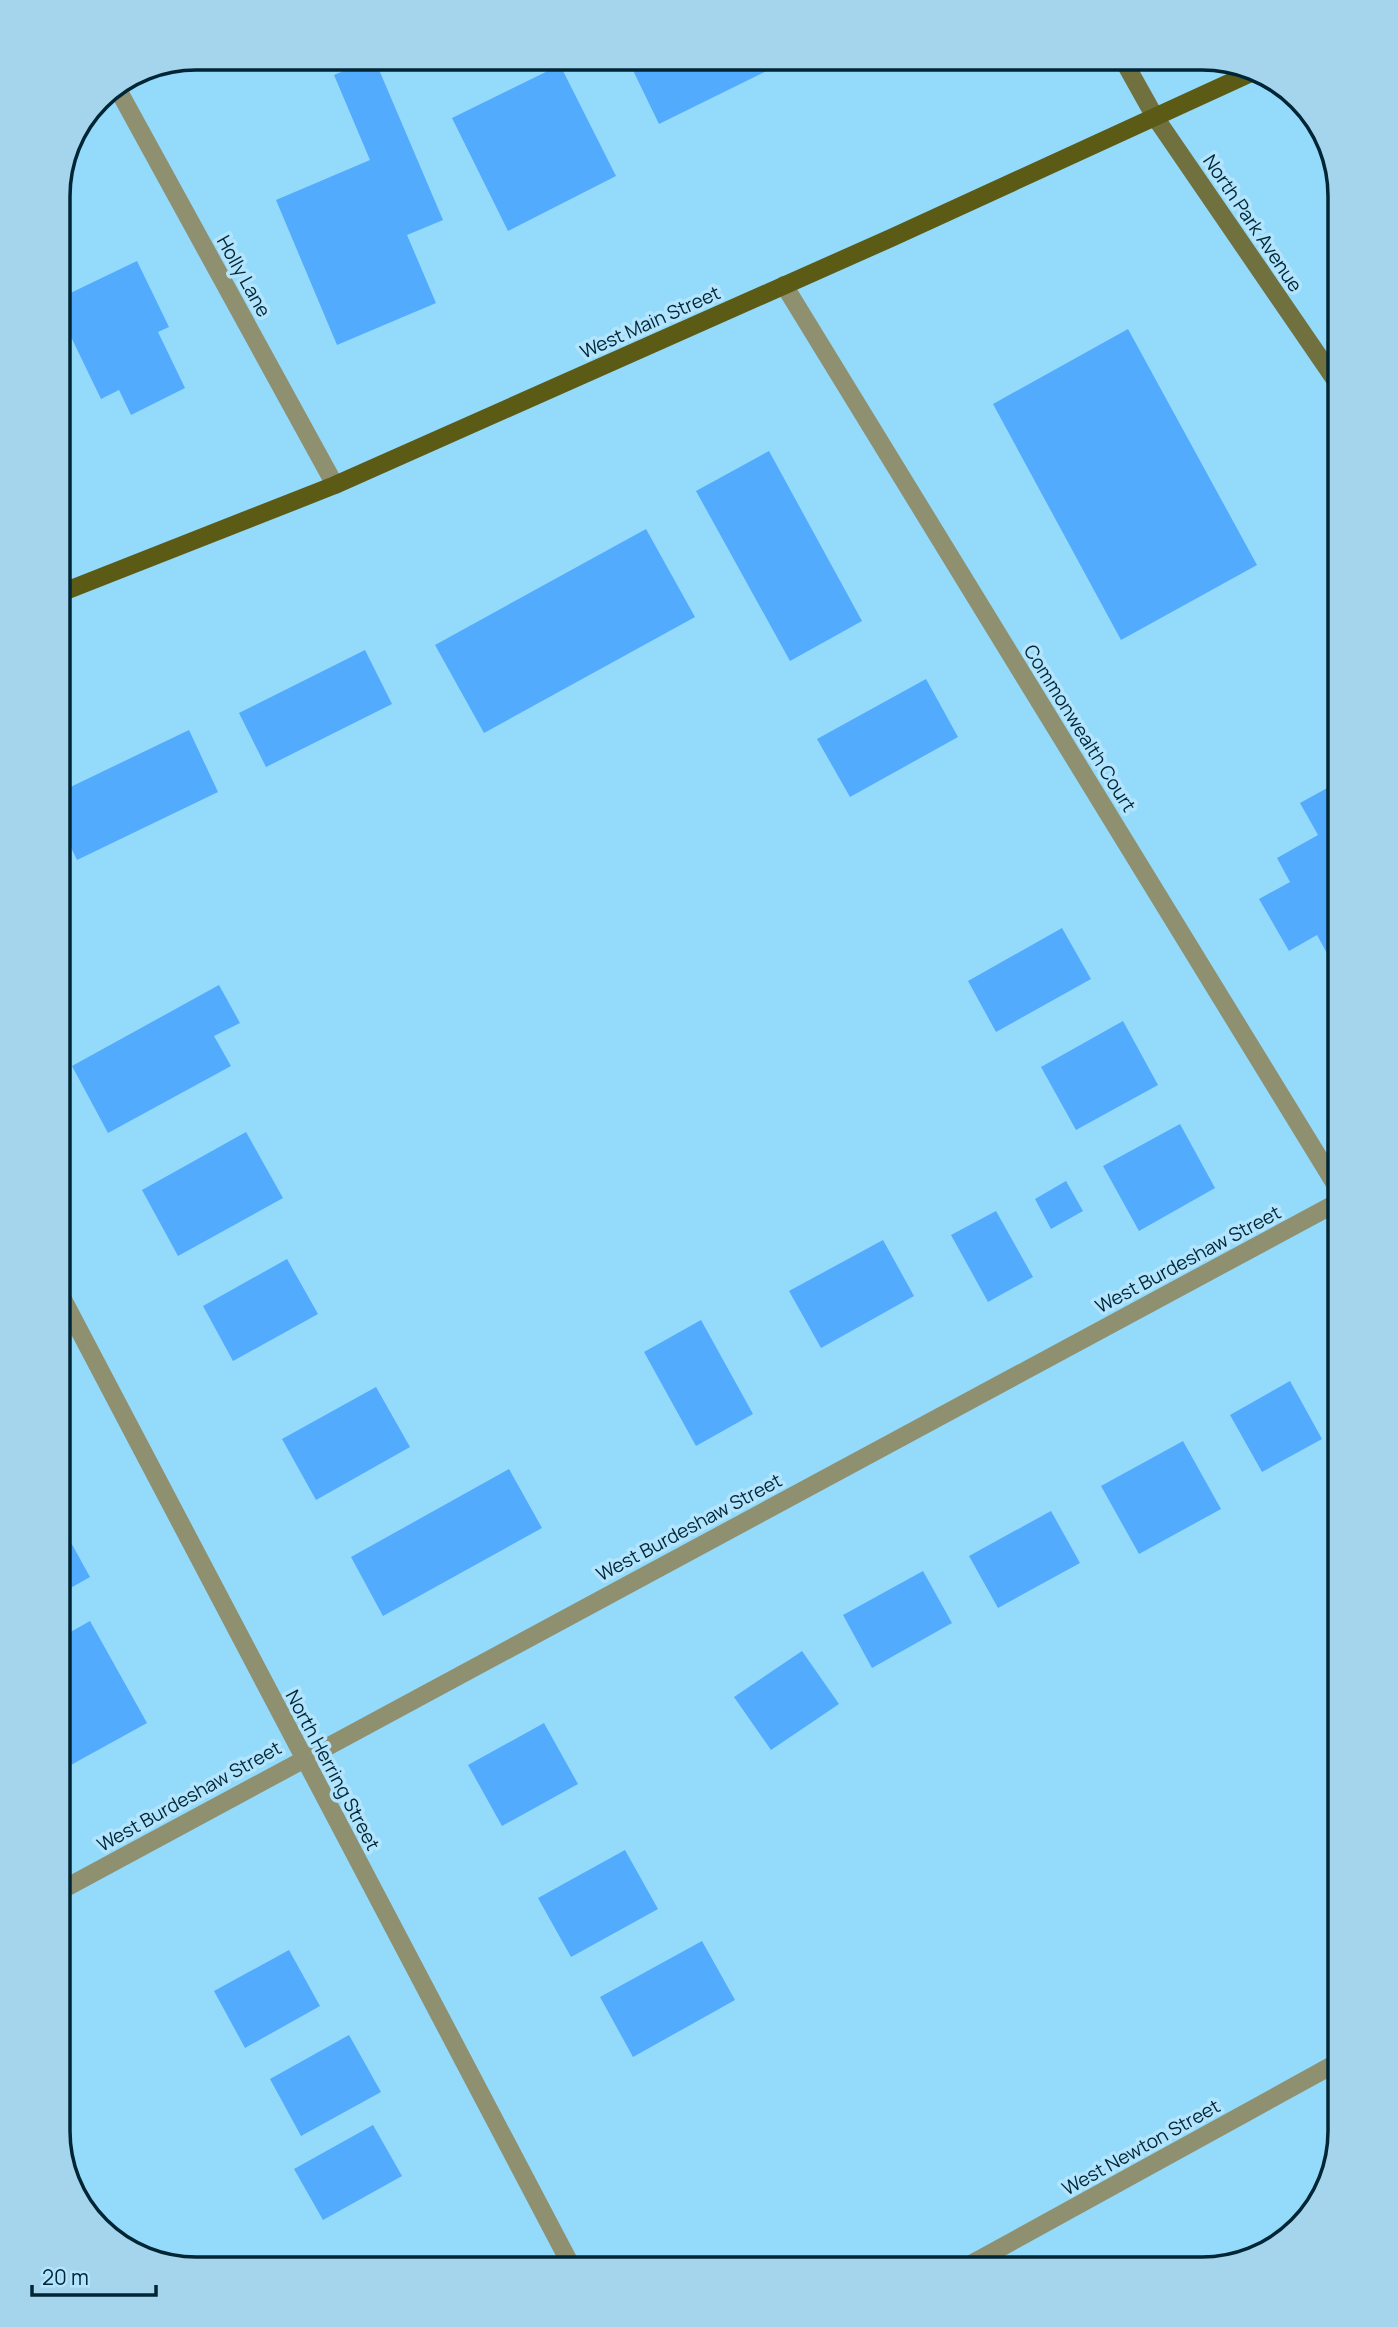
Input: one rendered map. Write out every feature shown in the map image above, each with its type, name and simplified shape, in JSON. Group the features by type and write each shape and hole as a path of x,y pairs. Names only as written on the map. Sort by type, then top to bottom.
{"main road":[{"name":"West Main Street","path":"70,589 335,485 1242,77"}],"street":[{"name":"North Park Avenue","path":"1129,70 1155,117 1328,369"},
{"name":"Holly Lane","path":"121,95 335,485"},
{"name":"Commonwealth Court","path":"784,285 1328,1172"},
{"name":"West Burdeshaw Street","path":"70,1885 1328,1207"},
{"name":"North Herring Street","path":"70,1313 567,2257"},
{"name":"West Newton Street","path":"984,2257 1328,2068"}],"building":[{"path":"346,70 379,70 443,220 407,235 436,303 337,345 276,200 370,160 334,75"},
{"path":"550,70 563,70 616,176 508,231 452,118"},
{"path":"633,70 769,70 659,124"},
{"path":"137,261 169,327 158,332 185,388 131,415 119,390 101,399 70,335 70,293"},
{"path":"1128,329 1257,565 1121,640 993,404"},
{"path":"769,451 862,621 790,661 696,491"},
{"path":"646,529 695,617 484,733 435,645"},
{"path":"365,650 392,704 266,767 239,713"},
{"path":"926,679 958,737 850,797 817,739"},
{"path":"189,730 218,792 77,860 70,845 70,787"},
{"path":"1328,788 1328,955 1317,935 1289,951 1259,899 1290,882 1277,858 1318,835 1300,803"},
{"path":"1062,928 1091,979 996,1032 968,981"},
{"path":"219,985 240,1023 214,1036 231,1066 108,1133 72,1066"},
{"path":"1123,1021 1158,1085 1076,1130 1041,1067"},
{"path":"1180,1124 1215,1188 1139,1231 1103,1166"},
{"path":"246,1132 283,1198 178,1256 142,1190"},
{"path":"1066,1181 1083,1211 1051,1229 1035,1199"},
{"path":"996,1211 1033,1277 988,1302 951,1235"},
{"path":"883,1240 914,1296 821,1348 789,1291"},
{"path":"287,1259 318,1314 233,1361 203,1306"},
{"path":"701,1320 753,1414 696,1446 644,1352"},
{"path":"1290,1381 1322,1439 1262,1472 1230,1415"},
{"path":"376,1387 410,1447 316,1500 282,1439"},
{"path":"1183,1441 1221,1509 1139,1554 1101,1486"},
{"path":"509,1469 542,1528 383,1616 351,1557"},
{"path":"1051,1511 1080,1563 998,1608 969,1556"},
{"path":"70,1541 90,1577 70,1588"},
{"path":"923,1571 952,1623 872,1668 843,1615"},
{"path":"90,1621 147,1723 70,1765 70,1632"},
{"path":"802,1651 839,1704 771,1750 734,1697"},
{"path":"544,1723 578,1784 502,1826 468,1765"},
{"path":"625,1850 658,1909 571,1957 538,1898"},
{"path":"702,1941 735,2000 633,2057 600,1997"},
{"path":"289,1950 320,2006 245,2048 214,1991"},
{"path":"349,2035 381,2092 301,2136 270,2079"},
{"path":"373,2125 402,2176 323,2220 294,2169"}]}
